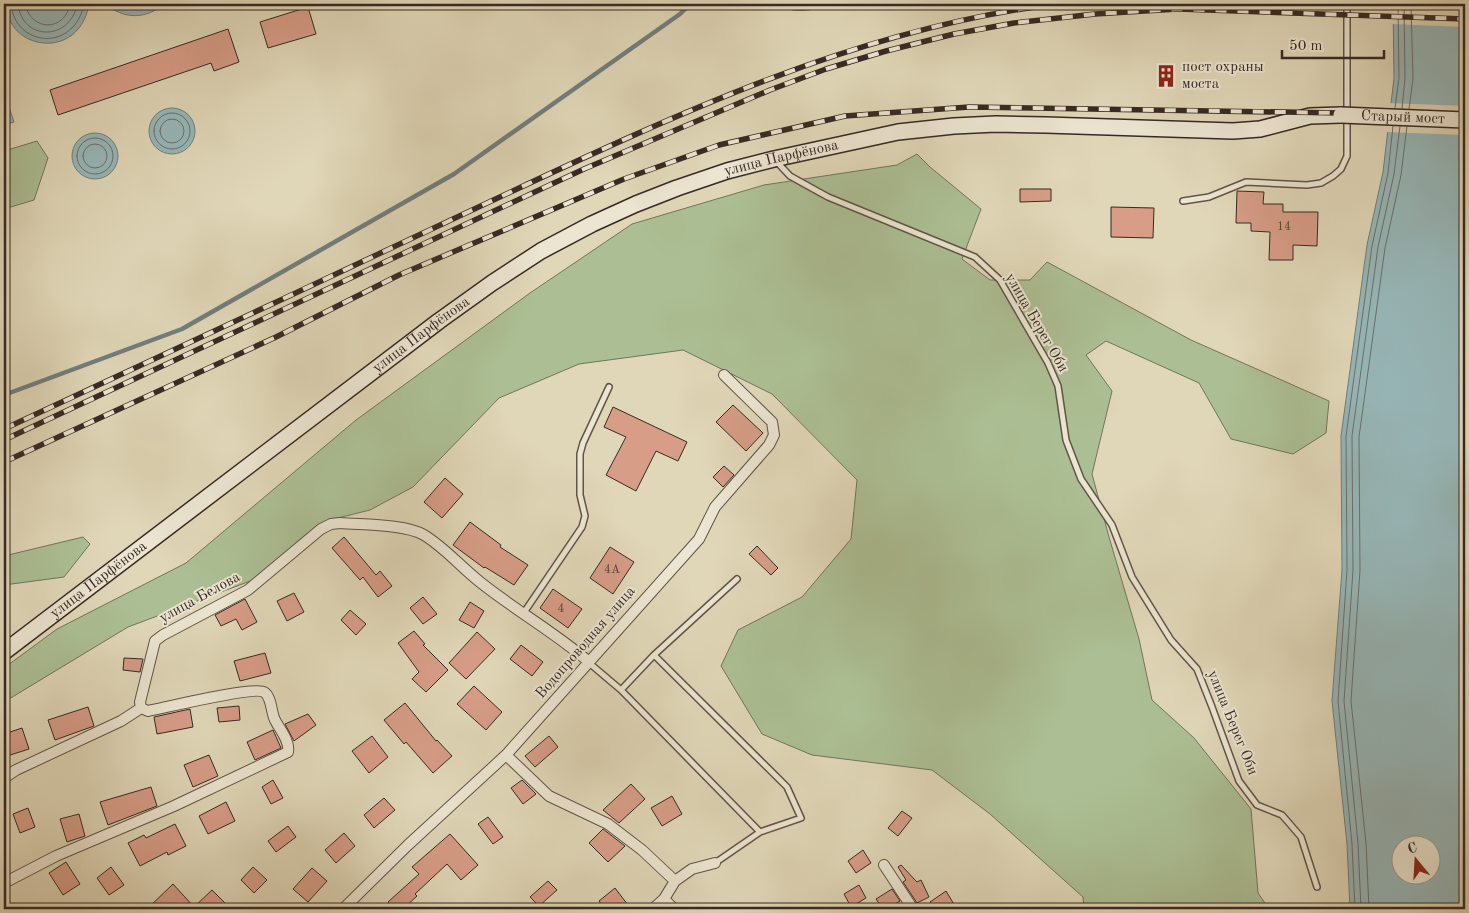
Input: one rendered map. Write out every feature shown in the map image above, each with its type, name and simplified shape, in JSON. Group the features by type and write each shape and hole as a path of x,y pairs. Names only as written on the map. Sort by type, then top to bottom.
{"main road":[{"name":"Старый мост","path":"898,132 996,124 1233,131 1260,129 1310,116 1341,115 1465,120"},
{"name":"улица Парфёнова","path":"4,652 439,321 541,251 592,224 636,204 726,170 898,132"}],"street":[{"name":"Водопроводная улица","path":"343,909 408,845 506,755 699,539 715,507 769,446 774,435 772,422 724,375"},
{"name":"улица Белова","path":"141,708 140,702 155,641 248,590 286,557 330,524 340,523 401,528 423,535 480,582 523,614 565,641 588,661"},
{"path":"4,778 16,770 121,721 141,708 148,711 221,696 257,691 264,692 268,697 274,718 287,740 288,752 174,806 56,856 4,883"},
{"path":"506,755 548,796 608,824 642,850 675,881"},
{"path":"653,909 664,899 675,881 692,869 715,863"},
{"path":"884,865 913,909"},
{"path":"664,899 674,909"}],"lane":[{"path":"1183,201 1209,196 1246,182 1307,185 1321,183 1334,176 1341,168 1348,156 1347,4"},
{"name":"улица Берег Оби","path":"774,159 790,176 828,197 975,257 1000,280 1048,362 1058,386 1066,440 1081,479 1112,525 1132,577 1171,640 1197,669 1239,781 1257,805 1282,815 1301,837 1317,887"},
{"path":"523,614 582,527 585,516 580,495 580,454 609,387"},
{"path":"621,690 654,654 737,579"},
{"path":"654,654 787,787 801,818 760,832 715,863"},
{"path":"588,661 621,690 760,832"}],"green space":[{"path":"785,4 830,4 816,9 792,10"},
{"path":"37,141 48,158 34,200 4,209 4,151"},
{"path":"917,154 981,209 962,259 990,280 1030,280 1047,262 1191,340 1329,401 1326,433 1293,454 1231,439 1199,383 1106,341 1086,355 1112,391 1092,474 1139,639 1152,700 1194,738 1251,809 1258,893 1269,909 1084,909 1083,897 990,814 932,770 812,755 762,734 721,666 738,630 802,597 851,539 857,480 772,394 683,350 579,364 499,398 413,487 370,510 326,521 253,580 128,627 4,702 4,668 57,629 186,563 356,420 530,293 632,224 764,185 897,165"},
{"path":"83,537 90,544 64,577 4,585 4,556"}],"water":[{"path":"7,4 89,4 83,23 72,35 58,42 44,43 29,39 18,31 10,19"},
{"path":"105,4 164,4 149,13 134,16 120,13"},
{"path":"1393,4 1465,4 1465,909 1350,909 1347,844 1332,701 1342,570 1341,436 1367,245 1383,172 1394,78"},
{"path":"4,92 14,122 4,125"},
{"path":"177,108 181,109 191,118 194,122 194,140 185,150 177,154 167,154 159,150 150,140 149,126 153,118 163,109"},
{"path":"100,133 112,139 117,147 117,165 112,173 104,178 90,179 78,173 73,165 72,151 78,139 86,134"}],"pier":[{"path":"1390,4 1465,4 1465,27 1391,24"},
{"path":"1388,103 1465,106 1465,135 1385,132"}],"building":[{"path":"308,7 316,34 268,48 260,22"},
{"path":"228,29 239,62 214,71 211,63 58,115 50,90"},
{"path":"1020,189 1051,189 1051,201 1020,202"},
{"path":"1237,191 1264,192 1263,204 1283,204 1283,212 1318,212 1317,246 1293,245 1293,260 1269,260 1270,232 1251,231 1251,223 1236,223"},
{"path":"1111,207 1154,208 1153,238 1111,237"},
{"path":"733,405 763,433 746,451 716,422"},
{"path":"613,407 687,442 678,461 656,451 636,491 606,475 626,437 604,427"},
{"path":"724,466 734,475 723,487 713,477"},
{"path":"445,478 463,494 442,518 424,502"},
{"path":"470,522 501,545 500,547 528,565 514,585 484,568 453,545"},
{"path":"344,537 376,575 380,571 392,586 378,597 363,577 360,580 332,548"},
{"path":"757,546 778,568 771,575 749,554"},
{"path":"610,547 634,562 613,594 590,578"},
{"path":"553,589 582,609 568,628 540,608"},
{"path":"294,593 304,612 287,621 277,601"},
{"path":"423,597 437,614 423,624 410,608"},
{"path":"245,599 257,622 242,630 236,619 221,626 215,615"},
{"path":"470,602 484,611 474,628 459,620"},
{"path":"350,610 366,624 356,635 341,620"},
{"path":"414,631 425,644 423,645 448,670 426,692 412,679 419,672 398,643"},
{"path":"477,632 495,649 466,679 449,663"},
{"path":"521,645 543,662 532,676 510,659"},
{"path":"265,653 271,673 240,681 234,661"},
{"path":"124,658 143,659 140,672 123,670"},
{"path":"474,686 502,712 486,730 457,704"},
{"path":"405,703 436,741 452,756 433,773 406,742 404,744 384,720"},
{"path":"239,706 240,720 219,722 217,708"},
{"path":"88,707 94,726 55,740 48,720"},
{"path":"190,709 193,727 157,734 154,717"},
{"path":"308,714 316,725 294,741 285,724"},
{"path":"22,728 29,749 4,757 4,734"},
{"path":"273,730 281,748 255,760 247,742"},
{"path":"372,736 388,757 369,773 352,751"},
{"path":"549,736 558,747 535,767 525,756"},
{"path":"209,755 218,776 193,787 184,765"},
{"path":"273,780 283,798 271,804 262,787"},
{"path":"522,780 536,794 523,804 511,788"},
{"path":"631,784 645,799 619,823 603,810"},
{"path":"151,787 157,806 108,825 100,802"},
{"path":"672,796 682,814 662,826 651,808"},
{"path":"384,798 395,810 374,828 364,815"},
{"path":"226,802 235,821 208,834 199,816"},
{"path":"28,808 35,827 20,833 13,814"},
{"path":"902,811 912,818 898,836 888,828"},
{"path":"79,814 85,836 67,842 60,819"},
{"path":"488,817 503,837 493,844 478,824"},
{"path":"175,824 186,846 168,855 167,852 140,866 128,843 144,835 146,838"},
{"path":"288,826 296,837 276,852 268,841"},
{"path":"603,829 625,846 608,862 589,843"},
{"path":"344,833 355,846 336,863 325,850"},
{"path":"450,834 478,865 461,880 447,864 415,894 417,896 403,909 395,909 388,902 419,874 412,867"},
{"path":"863,850 871,863 856,873 848,861"},
{"path":"66,862 80,884 63,895 49,873"},
{"path":"901,865 917,882 921,880 929,897 917,903 903,882 906,880 898,867"},
{"path":"111,867 124,885 109,895 97,878"},
{"path":"253,867 267,880 254,893 241,880"},
{"path":"312,868 327,881 308,902 293,889"},
{"path":"548,881 557,890 539,906 530,897"},
{"path":"173,884 194,907 212,890 231,909 147,909"},
{"path":"859,885 866,898 851,907 844,894"},
{"path":"615,888 631,909 605,909 599,901"},
{"path":"892,889 900,901 887,909 883,909 876,899"},
{"path":"946,891 957,909 935,909 930,902"}],"waterway":[{"path":"4,395 182,329 454,174 680,14 690,4"}],"railway":[{"path":"4,429 612,145 756,84 829,58 903,35 979,17 1056,4"},
{"path":"4,440 584,169 770,90 826,69 886,51 954,34 1014,23 1095,14 1178,9 1465,19"},
{"path":"4,462 276,337 399,275 624,179 719,145 845,116 969,107 1341,113 1465,118"}],"place":[{"name":"пост охраны моста","path":"1166,76"}]}
